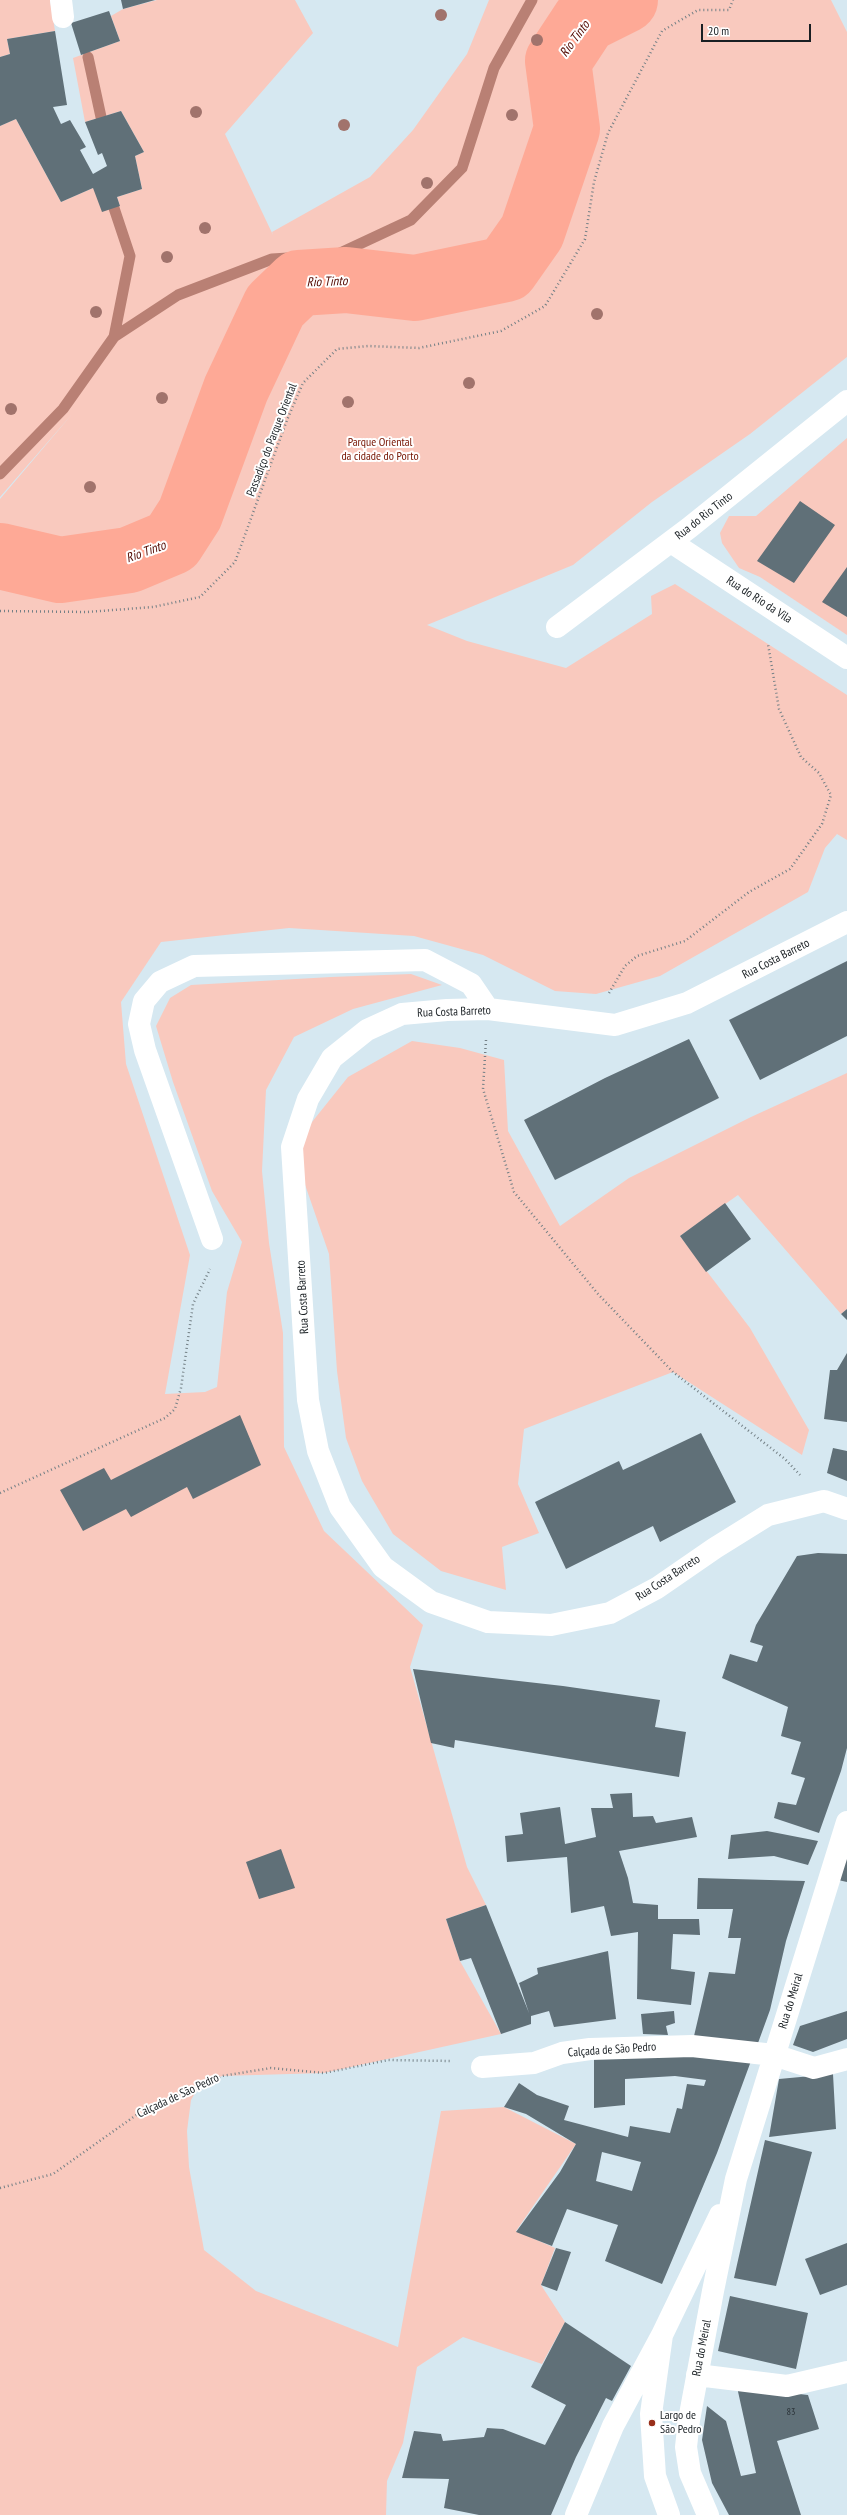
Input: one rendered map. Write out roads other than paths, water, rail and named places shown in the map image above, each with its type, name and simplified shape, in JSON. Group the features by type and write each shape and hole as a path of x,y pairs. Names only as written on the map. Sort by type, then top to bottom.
{"street":[{"name":"Rua do Rio Tinto","path":"557,627 671,542 847,401"},
{"name":"Rua do Rio da Vila","path":"671,542 847,658"},
{"name":"Rua Costa Barreto","path":"847,922 687,1003 616,1024 488,1010 447,1010 402,1014 367,1030 332,1058 308,1099 292,1147 308,1400 318,1451 340,1507 384,1566 431,1602 488,1622 551,1625 610,1613 658,1588 715,1548 768,1515 824,1501 847,1509"},
{"path":"212,1239 145,1050 139,1024 144,1001 160,982 194,966 425,960 472,984 488,1010"},
{"name":"Rua do Meiral","path":"708,2515 690,2473 686,2447 697,2375 736,2179 847,1822"},
{"name":"Calçada de São Pedro","path":"482,2067 534,2064 562,2053 590,2049 692,2046 774,2055 814,2068 847,2059"},
{"name":"Rua do Meiral","path":"662,2335 736,2179"},
{"path":"576,2515 613,2426 662,2335"},
{"path":"662,2335 651,2422 655,2476 669,2515"},
{"path":"697,2375 787,2386 847,2372"}],"waterway":[{"path":"114,337 178,295 272,259 336,255 411,220 462,168 494,68 532,0"},
{"name":"Rio Tinto","path":"0,556 60,570 129,560 172,542 190,514 236,389 275,306 299,283 346,280 415,288 506,269 532,232 567,129 558,61 585,20 625,0"},
{"path":"88,57 101,117"},
{"path":"0,474 63,409 114,337 130,256 114,208"}],"place":[{"name":"Largo de São Pedro","path":"652,2423"}],"park label":[{"name":"Parque Oriental da cidade do Porto","path":"380,450"}]}
